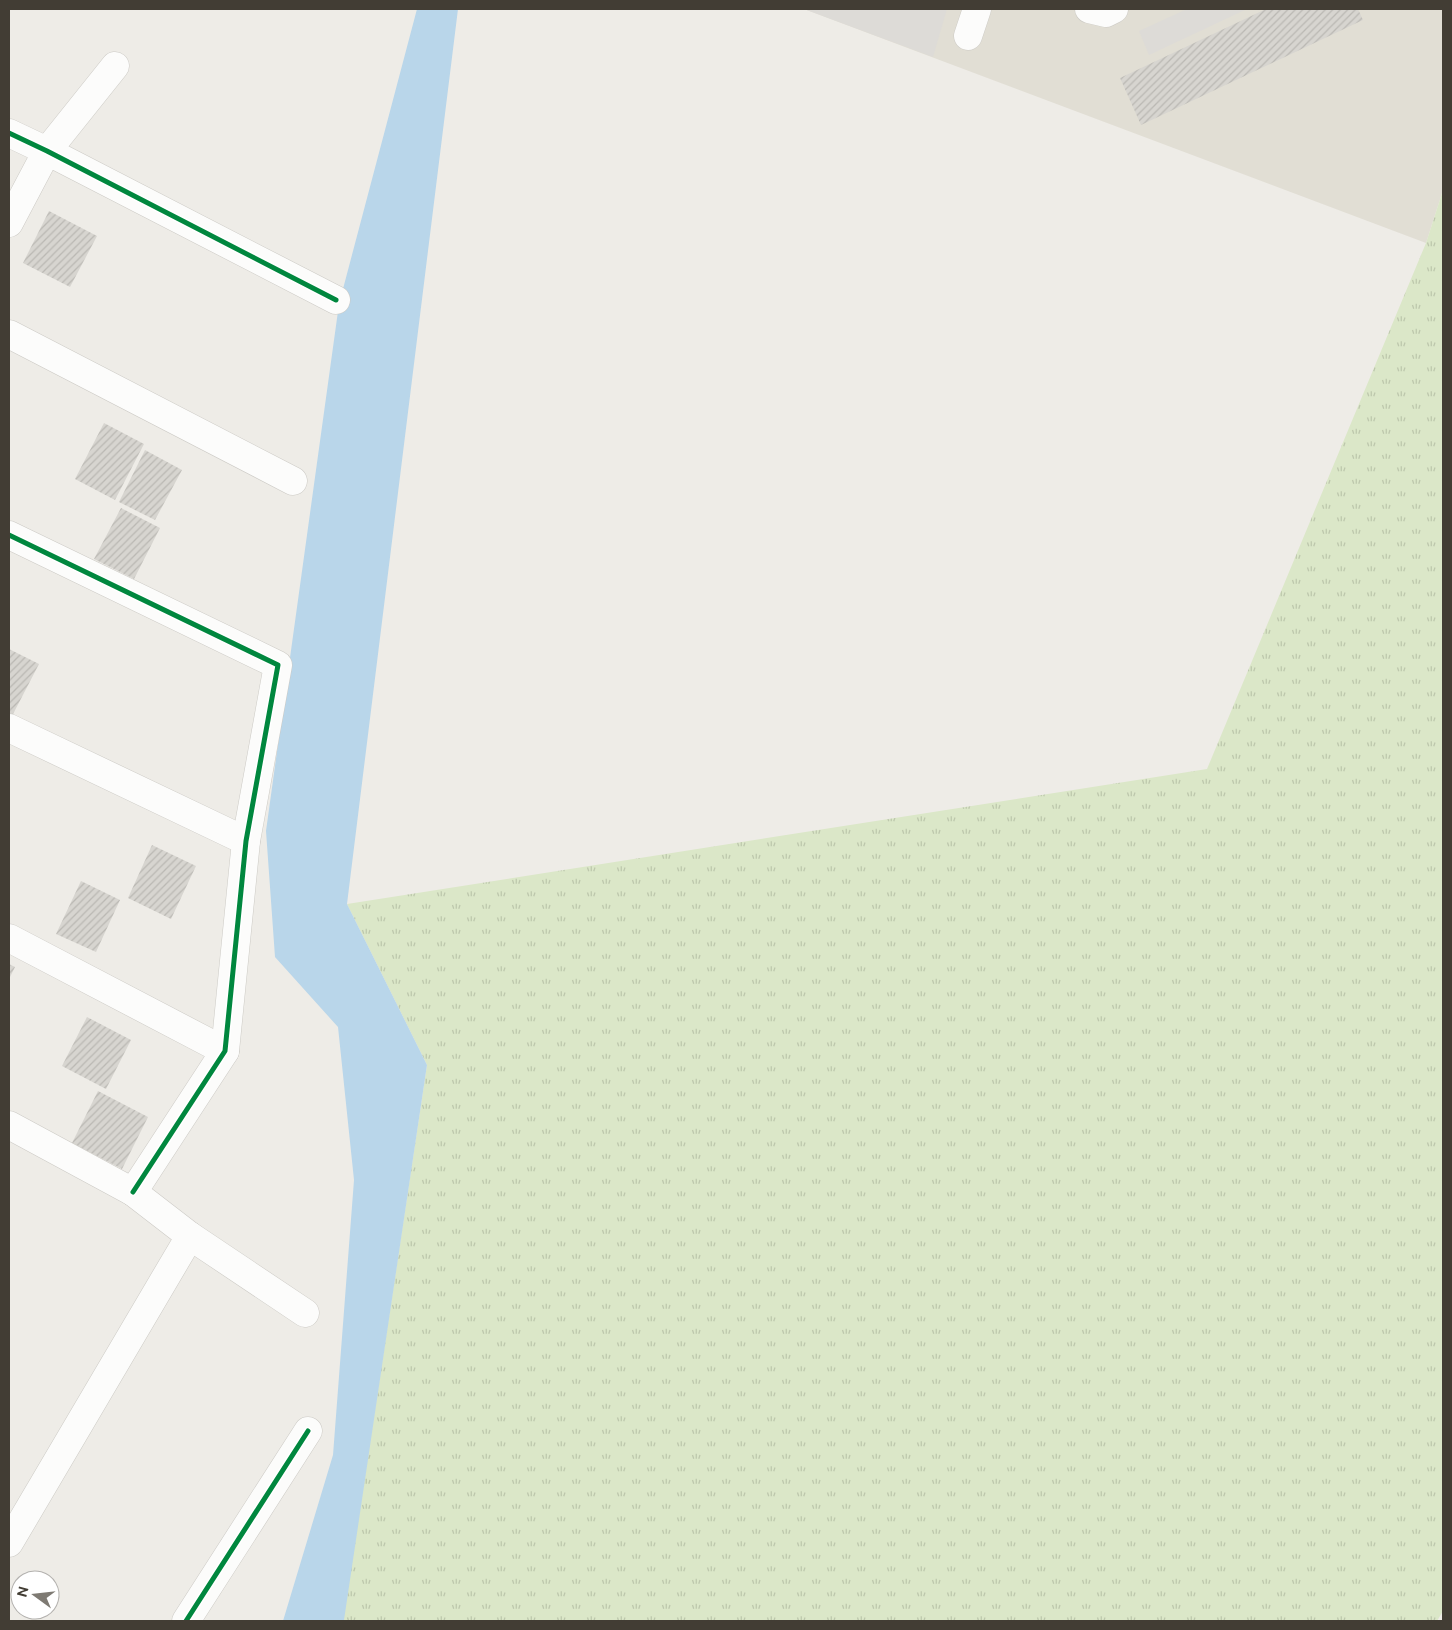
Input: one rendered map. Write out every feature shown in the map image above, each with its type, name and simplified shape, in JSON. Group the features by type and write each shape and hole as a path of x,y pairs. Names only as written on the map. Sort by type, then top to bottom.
{"street":[{"path":"968,36 977,9"},
{"path":"1090,9 1106,13 1114,9"},
{"path":"9,223 46,150 115,66"},
{"path":"9,133 46,150 336,300"},
{"path":"9,334 293,480"},
{"path":"9,535 278,665 246,841 225,1051 133,1192"},
{"path":"9,728 246,841"},
{"path":"9,938 225,1051"},
{"path":"12,1133 133,1192 190,1236 305,1314"},
{"path":"9,1543 190,1236"},
{"path":"186,1621 308,1431"}],"shaded area":[{"path":"804,9 1443,9 1443,190 1426,243"},
{"path":"804,9 947,9 933,57"},
{"path":"1187,9 1247,9 1149,55 1139,31"}],"green space":[{"path":"1443,190 1443,1611 1437,1621 343,1621 427,1065 347,904 1207,769 1426,243"}],"water":[{"path":"417,9 458,9 347,904 427,1065 344,1620 283,1621 333,1455 354,1180 338,1027 275,957 266,831 339,304"}],"building":[{"path":"1266,9 1358,9 1363,20 1141,125 1120,78"},
{"path":"49,211 97,236 70,287 23,263"},
{"path":"104,423 144,444 115,500 75,479"},
{"path":"145,450 182,470 155,520 119,502"},
{"path":"121,508 160,528 134,579 94,559"},
{"path":"9,649 39,664 12,716 9,714"},
{"path":"152,845 196,866 171,919 128,898"},
{"path":"81,881 120,900 96,952 56,934"},
{"path":"9,964 15,967 9,979"},
{"path":"87,1017 131,1040 106,1089 62,1066"},
{"path":"98,1091 148,1117 122,1169 72,1143"}],"cycle path":[{"path":"9,133 336,300"},
{"path":"9,535 278,665 246,841 225,1051 133,1192"},
{"path":"186,1621 308,1431"}]}
